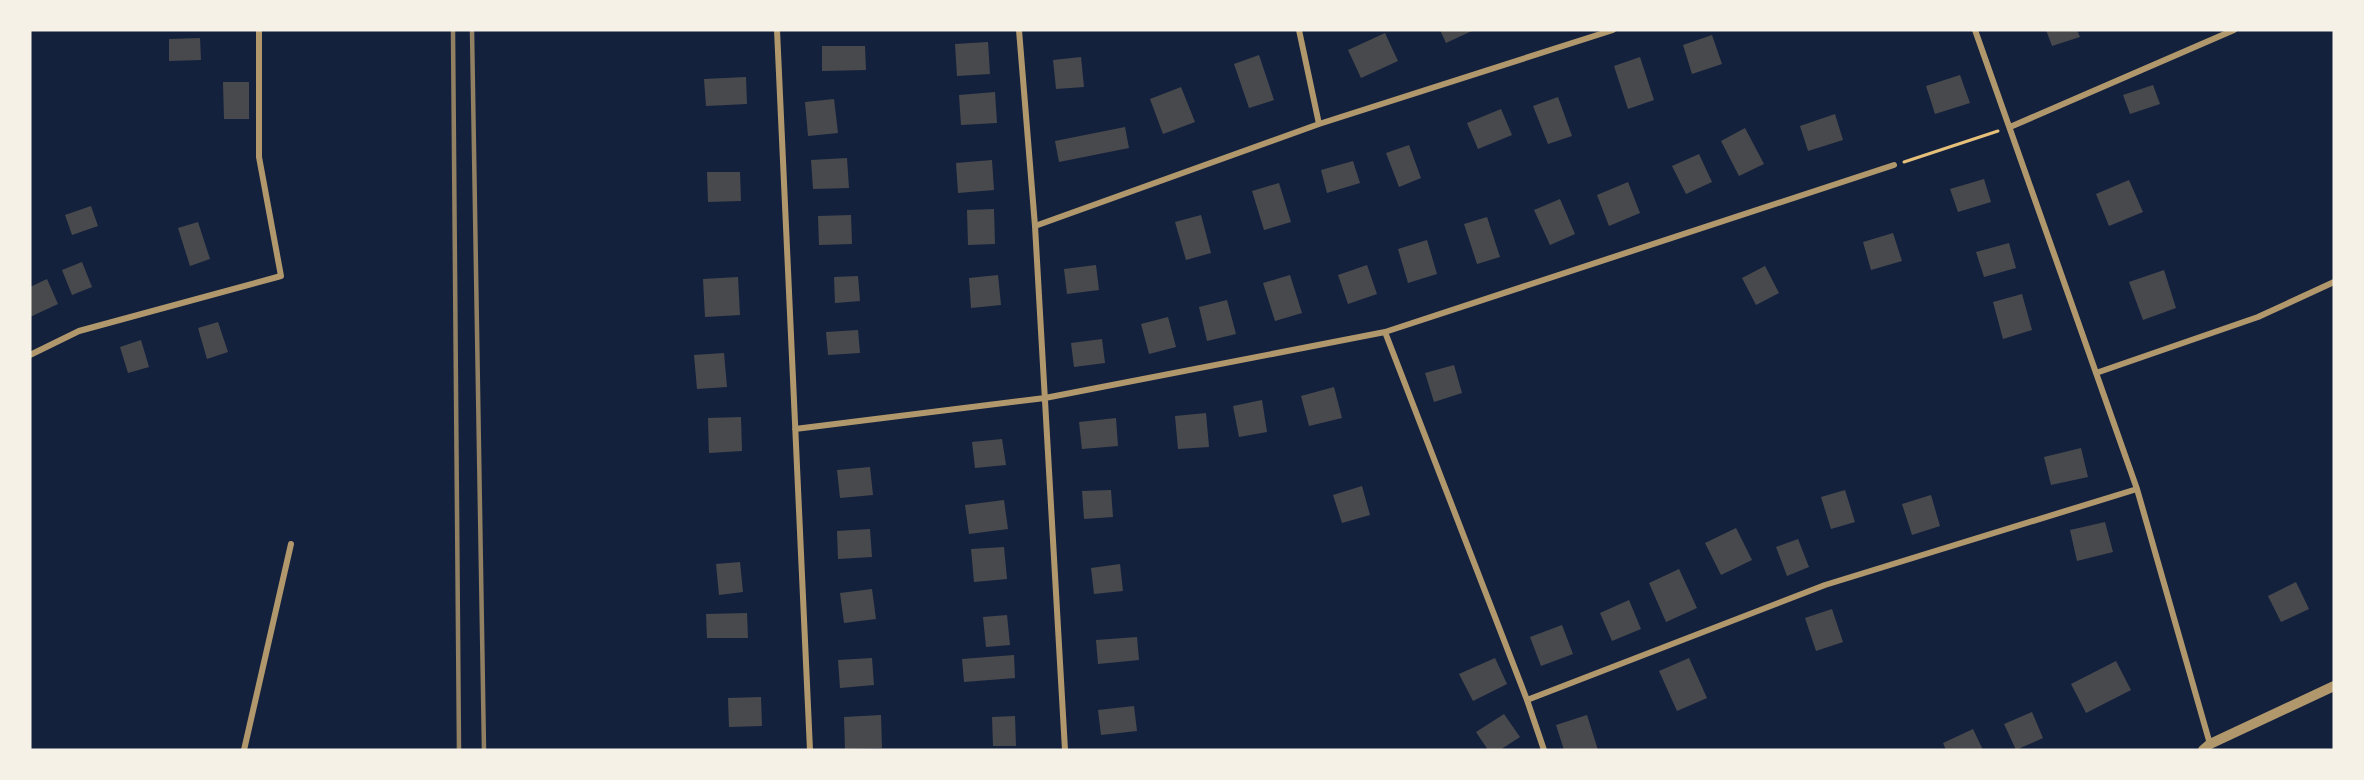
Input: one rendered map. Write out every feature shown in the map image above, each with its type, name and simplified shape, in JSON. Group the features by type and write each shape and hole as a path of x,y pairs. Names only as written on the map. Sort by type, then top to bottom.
{"street":[{"path":"30,355 79,331 280,276 259,157 259,30"},
{"path":"777,30 810,750"},
{"path":"1019,30 1035,226 1065,750"},
{"path":"1299,30 1319,123"},
{"path":"1035,226 1319,123 1613,30"},
{"path":"1975,30 2137,489 2207,747 2334,686"},
{"path":"2010,127 2234,30"},
{"path":"795,429 1045,398 1384,332 1894,165"},
{"path":"2096,373 2258,317 2334,282"},
{"path":"1384,332 1527,700 1544,750"},
{"path":"1527,700 1825,585 2137,489"},
{"path":"244,750 291,544"}],"path":[{"path":"1894,165 2010,127"}],"building":[{"path":"1440,30 1474,30 1446,43"},
{"path":"2046,30 2077,30 2080,37 2052,46"},
{"path":"1385,33 1398,61 1361,78 1348,50"},
{"path":"1712,35 1722,64 1692,74 1683,45"},
{"path":"200,38 201,60 169,61 169,39"},
{"path":"988,42 990,74 957,76 955,44"},
{"path":"822,46 865,46 866,70 822,71"},
{"path":"1259,55 1274,100 1249,108 1234,64"},
{"path":"1081,57 1084,87 1056,89 1053,60"},
{"path":"1640,57 1654,100 1628,109 1614,66"},
{"path":"1960,75 1970,103 1935,114 1926,86"},
{"path":"746,77 747,104 706,106 704,79"},
{"path":"223,82 249,82 249,119 224,119"},
{"path":"2153,85 2160,104 2130,114 2123,95"},
{"path":"1181,87 1195,122 1163,134 1150,99"},
{"path":"995,92 997,123 961,125 959,95"},
{"path":"1558,97 1572,136 1548,144 1533,106"},
{"path":"834,99 838,133 808,136 805,102"},
{"path":"1501,109 1512,135 1478,149 1467,123"},
{"path":"1835,114 1843,140 1808,151 1800,126"},
{"path":"1125,127 1129,148 1059,162 1055,141"},
{"path":"1745,128 1764,164 1739,176 1721,141"},
{"path":"1409,145 1421,178 1399,187 1386,153"},
{"path":"1699,154 1712,182 1686,194 1672,166"},
{"path":"847,158 849,188 813,189 811,160"},
{"path":"992,160 994,190 958,193 956,163"},
{"path":"1353,161 1360,183 1327,193 1321,170"},
{"path":"707,172 740,172 741,201 708,202"},
{"path":"1984,179 1991,202 1958,212 1950,189"},
{"path":"2129,180 2143,212 2109,226 2096,194"},
{"path":"1628,182 1640,213 1609,226 1597,195"},
{"path":"1279,183 1291,222 1264,230 1252,191"},
{"path":"1560,199 1575,234 1550,245 1534,210"},
{"path":"91,206 98,226 72,235 65,215"},
{"path":"994,209 995,244 968,245 967,210"},
{"path":"851,215 852,244 819,245 818,216"},
{"path":"1201,215 1211,253 1186,260 1175,222"},
{"path":"1487,217 1500,257 1477,264 1464,224"},
{"path":"198,222 210,259 190,266 178,228"},
{"path":"1893,233 1902,261 1871,270 1863,242"},
{"path":"1427,240 1437,274 1408,283 1398,249"},
{"path":"2009,243 2016,268 1984,277 1976,252"},
{"path":"82,262 92,287 72,295 62,270"},
{"path":"1096,265 1099,290 1067,294 1064,269"},
{"path":"1367,265 1377,294 1348,304 1338,275"},
{"path":"1765,266 1779,293 1756,305 1742,278"},
{"path":"2164,270 2176,308 2143,320 2129,282"},
{"path":"998,275 1001,305 971,308 969,278"},
{"path":"1290,275 1302,313 1275,321 1263,283"},
{"path":"858,276 860,301 835,303 834,277"},
{"path":"738,277 740,315 705,317 703,279"},
{"path":"47,279 58,304 30,317 30,287"},
{"path":"2022,294 2032,330 2003,339 1993,302"},
{"path":"1227,300 1236,334 1207,341 1199,307"},
{"path":"1168,317 1176,347 1149,354 1141,324"},
{"path":"218,322 228,352 207,359 198,328"},
{"path":"858,330 860,353 828,355 826,332"},
{"path":"1102,339 1105,363 1074,367 1071,343"},
{"path":"141,340 149,367 128,373 120,347"},
{"path":"724,353 727,387 697,389 694,355"},
{"path":"1454,365 1462,393 1434,402 1425,373"},
{"path":"1334,387 1342,418 1309,426 1301,396"},
{"path":"1262,400 1267,432 1239,437 1233,406"},
{"path":"1206,413 1209,447 1178,449 1175,416"},
{"path":"741,417 742,451 709,453 708,418"},
{"path":"1116,418 1118,446 1082,449 1079,422"},
{"path":"1002,439 1006,465 975,468 972,442"},
{"path":"2081,448 2088,477 2051,485 2044,457"},
{"path":"870,467 873,495 840,498 837,470"},
{"path":"1362,486 1370,515 1342,523 1333,495"},
{"path":"1111,490 1113,517 1084,519 1082,491"},
{"path":"1845,490 1855,522 1831,529 1821,497"},
{"path":"1931,495 1940,526 1912,535 1902,504"},
{"path":"1004,500 1008,529 969,534 965,505"},
{"path":"2105,522 2113,552 2077,561 2070,530"},
{"path":"1736,528 1752,560 1721,575 1705,543"},
{"path":"870,529 872,557 838,559 837,531"},
{"path":"1798,539 1809,567 1787,576 1776,547"},
{"path":"1004,547 1007,579 974,582 971,549"},
{"path":"740,562 743,592 719,595 716,564"},
{"path":"1120,564 1123,591 1094,594 1091,568"},
{"path":"1679,569 1697,608 1666,622 1649,583"},
{"path":"2296,582 2309,609 2281,622 2268,596"},
{"path":"872,589 876,619 844,623 840,593"},
{"path":"1629,600 1641,629 1612,641 1600,613"},
{"path":"1832,609 1843,642 1816,651 1805,618"},
{"path":"747,613 748,638 707,638 706,614"},
{"path":"1007,615 1010,645 986,647 983,617"},
{"path":"1562,625 1573,654 1541,666 1530,637"},
{"path":"1137,637 1139,660 1098,664 1096,640"},
{"path":"1014,655 1015,678 964,682 962,659"},
{"path":"872,658 874,685 840,688 838,660"},
{"path":"1495,658 1507,684 1473,701 1459,674"},
{"path":"1689,658 1707,698 1677,711 1659,671"},
{"path":"2116,661 2131,690 2086,713 2071,684"},
{"path":"761,697 762,726 729,727 728,698"},
{"path":"1134,706 1137,731 1101,735 1098,710"},
{"path":"2032,712 2043,738 2016,750 2004,724"},
{"path":"1504,714 1520,737 1500,750 1488,750 1476,732"},
{"path":"881,715 882,748 845,749 844,717"},
{"path":"1587,715 1598,750 1564,750 1556,725"},
{"path":"1015,716 1016,746 993,746 992,717"},
{"path":"1973,729 1983,750 1946,750 1943,743"}],"railway":[{"path":"453,30 459,750"},
{"path":"472,30 484,750"}]}
